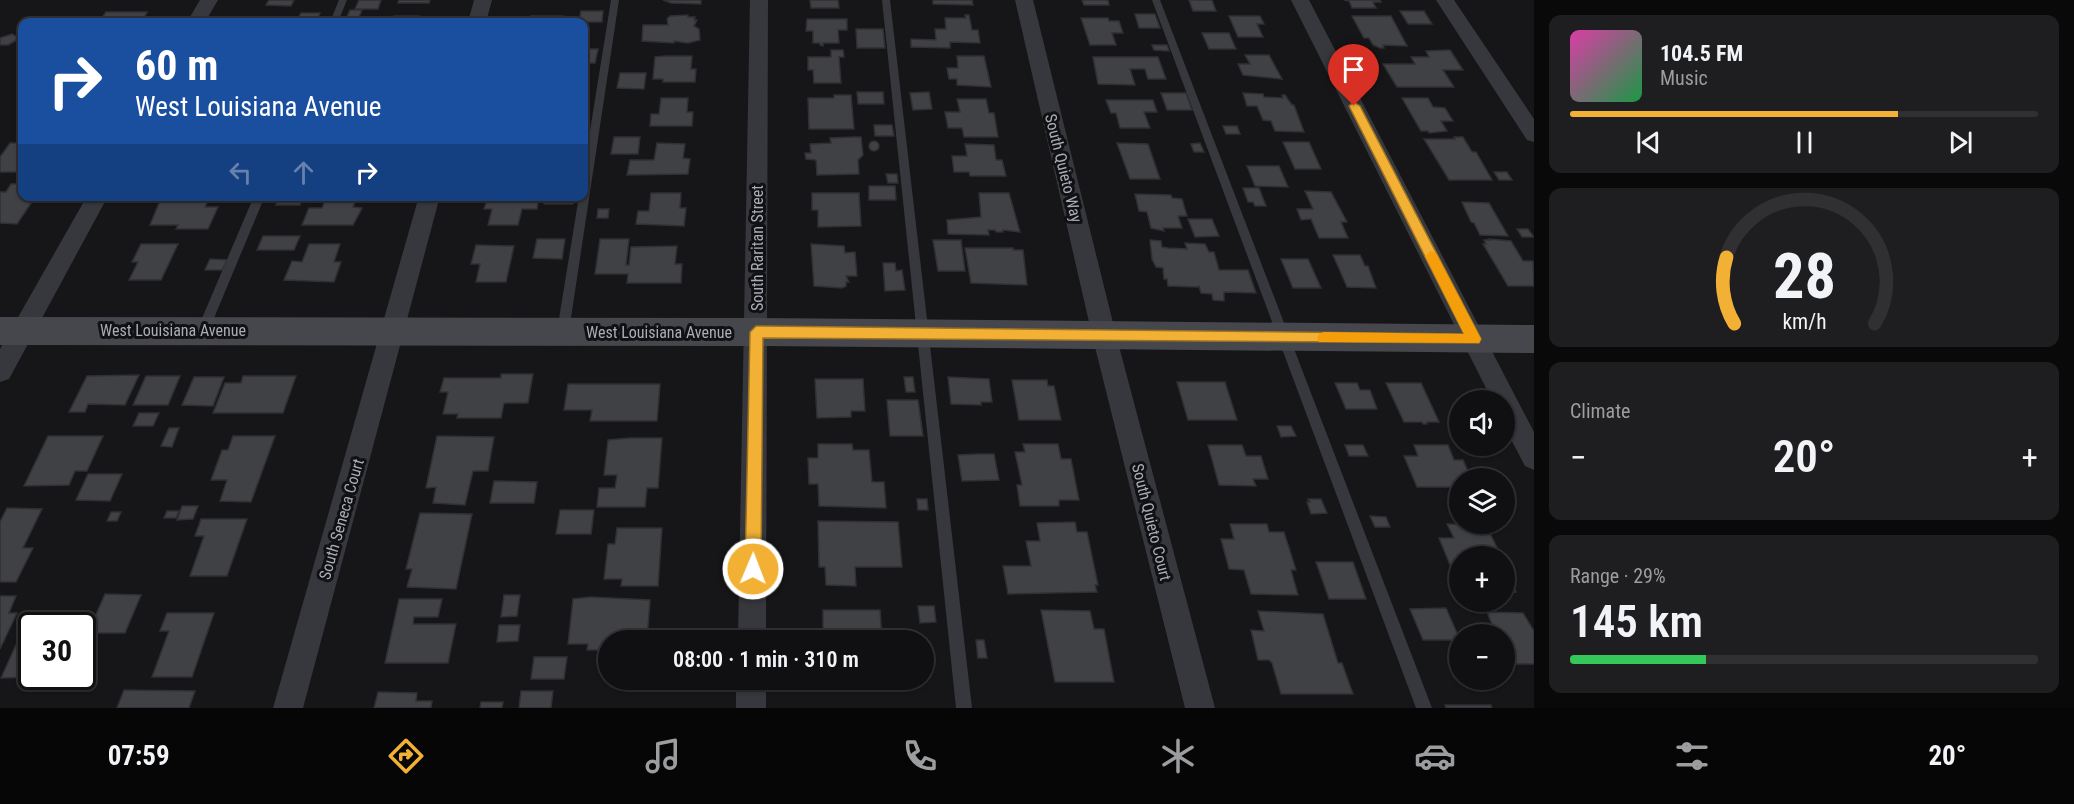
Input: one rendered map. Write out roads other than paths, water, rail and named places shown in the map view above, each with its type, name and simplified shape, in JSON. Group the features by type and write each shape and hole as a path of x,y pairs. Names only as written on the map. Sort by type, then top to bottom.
{"street":[{"path":"198,18 209,0"},
{"path":"478,18 483,0"},
{"name":"South Raritan Street","path":"752,630 759,0"},
{"name":"South Quieto Way","path":"1024,0 1104,335"},
{"path":"1300,0 1534,458"},
{"path":"1445,0 1534,135"},
{"path":"0,372 11,331 95,201"},
{"name":"South Seneca Court","path":"288,708 429,201"},
{"name":"West Louisiana Avenue","path":"11,331 393,330 1534,339"},
{"name":"South Quieto Court","path":"1104,335 1200,708"},
{"path":"751,690 751,708"}],"lane":[{"path":"336,18 343,0"},
{"path":"588,172 615,0"},
{"path":"886,0 964,708"},
{"path":"1156,0 1424,708"},
{"path":"203,330 258,201"},
{"path":"563,331 583,201"}]}
